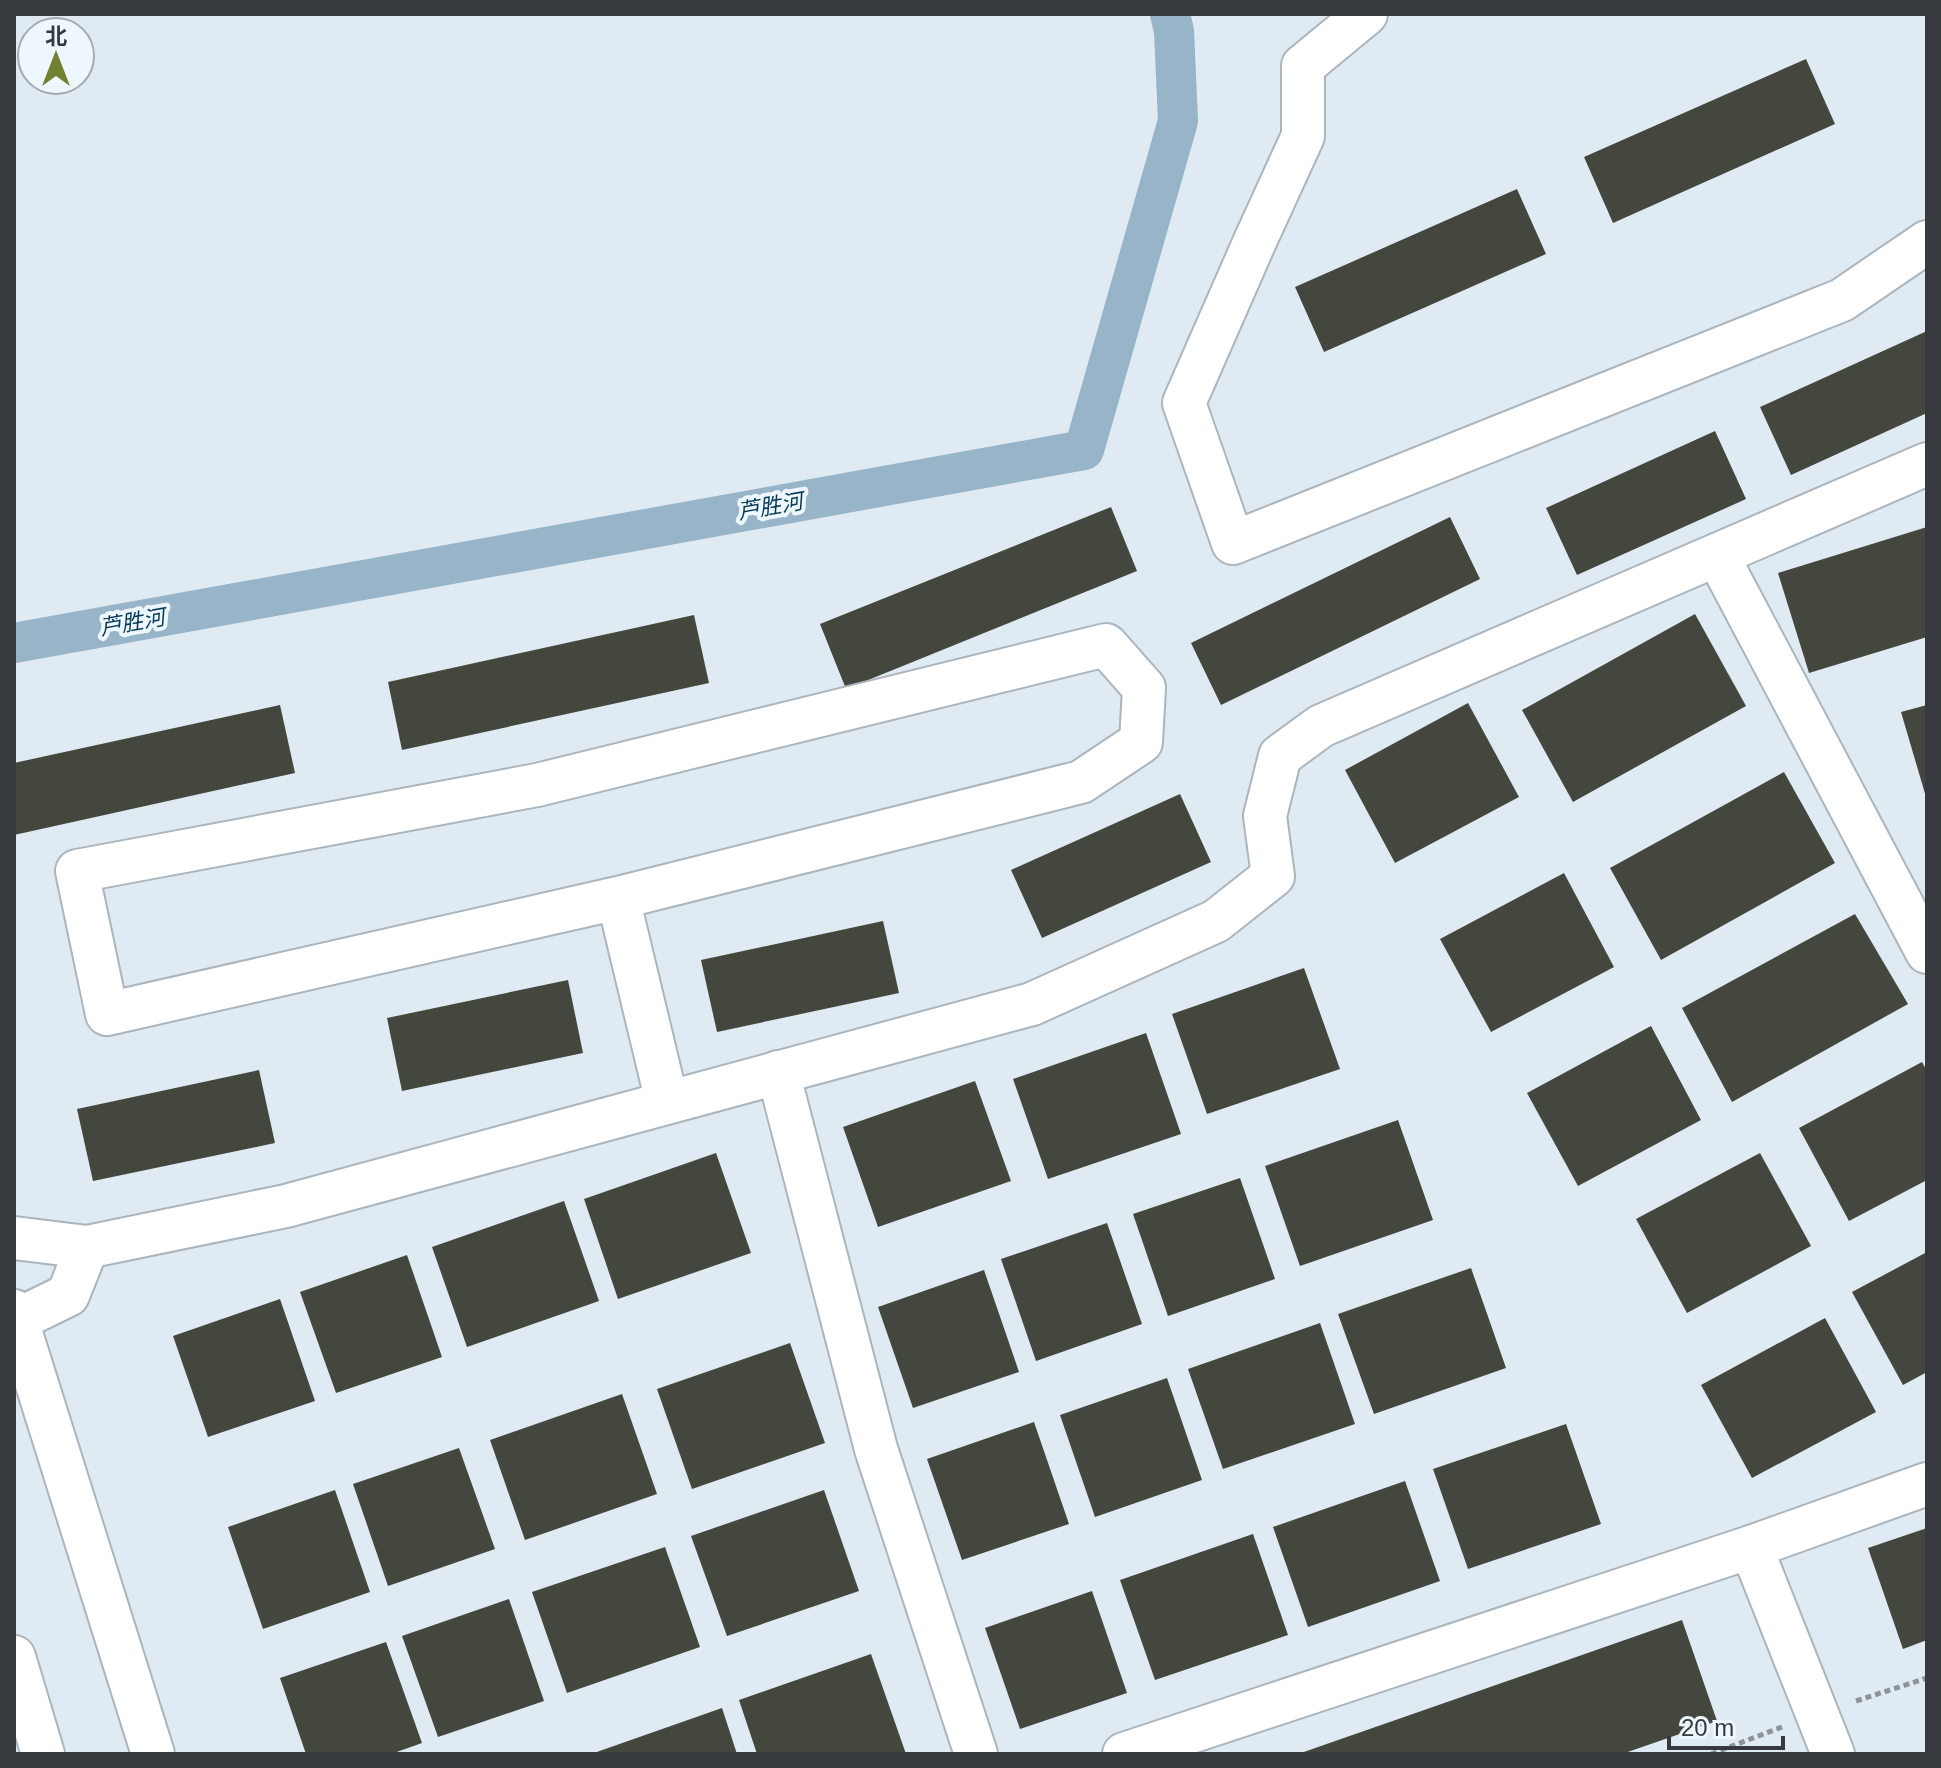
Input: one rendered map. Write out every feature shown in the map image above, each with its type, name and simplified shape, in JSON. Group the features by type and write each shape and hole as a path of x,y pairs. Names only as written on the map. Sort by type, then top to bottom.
{"street":[{"path":"1366,14 1303,66 1303,136 1184,403 1233,543 1842,300 1927,242"},
{"path":"14,1238 87,1247 286,1206 1032,1004 1216,921 1273,876 1265,816 1280,756 1321,726 1927,464"},
{"path":"1717,555 1927,952"},
{"path":"1106,645 1144,688 1141,742 1081,782 618,898 107,1014 77,871 537,785 1106,645"},
{"path":"618,898 667,1102"},
{"path":"778,1072 876,1449 976,1754"},
{"path":"87,1247 68,1295 16,1316 153,1754"},
{"path":"1124,1754 1751,1547 1927,1484"},
{"path":"1751,1547 1833,1754"},
{"path":"14,1657 43,1754"}],"path":[{"path":"1711,1754 1817,1714 1927,1678"}],"building":[{"path":"1806,59 1835,124 1613,223 1584,157"},
{"path":"1517,189 1546,254 1324,352 1295,287"},
{"path":"1927,331 1927,413 1791,475 1760,407"},
{"path":"1715,431 1746,499 1577,575 1546,508"},
{"path":"1111,507 1137,571 846,689 820,624"},
{"path":"1450,517 1480,579 1221,705 1191,643"},
{"path":"1927,527 1927,637 1809,673 1778,573"},
{"path":"1695,614 1746,706 1573,802 1522,710"},
{"path":"694,615 709,683 402,750 388,682"},
{"path":"1468,703 1519,797 1395,863 1345,770"},
{"path":"280,705 295,773 14,835 14,763"},
{"path":"1927,705 1927,797 1926,797 1901,712"},
{"path":"1784,772 1835,863 1661,960 1610,868"},
{"path":"1180,794 1211,862 1042,938 1011,870"},
{"path":"1564,873 1614,967 1491,1032 1440,939"},
{"path":"1855,914 1908,1004 1732,1102 1682,1008"},
{"path":"883,921 899,993 717,1032 701,960"},
{"path":"1304,968 1340,1069 1207,1114 1172,1014"},
{"path":"568,980 583,1053 402,1091 387,1018"},
{"path":"1651,1026 1701,1120 1578,1186 1527,1093"},
{"path":"1146,1033 1181,1134 1048,1179 1013,1079"},
{"path":"1922,1062 1927,1071 1927,1180 1849,1221 1799,1128"},
{"path":"259,1070 275,1143 93,1181 77,1109"},
{"path":"975,1081 1011,1181 878,1227 843,1127"},
{"path":"1398,1120 1433,1220 1300,1266 1265,1166"},
{"path":"716,1153 751,1253 618,1299 584,1199"},
{"path":"1760,1153 1811,1246 1687,1313 1636,1219"},
{"path":"1240,1178 1275,1279 1168,1316 1133,1214"},
{"path":"564,1201 599,1301 467,1347 432,1247"},
{"path":"1107,1223 1142,1324 1036,1361 1001,1259"},
{"path":"1927,1252 1927,1372 1903,1385 1852,1292"},
{"path":"407,1255 442,1357 336,1393 300,1292"},
{"path":"1471,1268 1506,1368 1374,1414 1338,1314"},
{"path":"984,1270 1019,1372 913,1408 878,1307"},
{"path":"280,1299 315,1401 208,1437 173,1336"},
{"path":"1825,1318 1876,1412 1752,1478 1701,1385"},
{"path":"1320,1323 1355,1424 1223,1469 1188,1369"},
{"path":"790,1343 825,1443 692,1489 657,1389"},
{"path":"1167,1378 1202,1480 1095,1517 1060,1415"},
{"path":"622,1394 657,1494 525,1540 490,1440"},
{"path":"1034,1422 1069,1524 962,1560 927,1459"},
{"path":"1566,1424 1601,1524 1468,1569 1433,1469"},
{"path":"459,1448 495,1549 388,1586 353,1484"},
{"path":"1405,1481 1440,1581 1308,1627 1273,1527"},
{"path":"335,1490 370,1592 263,1629 228,1527"},
{"path":"824,1490 859,1591 727,1636 691,1536"},
{"path":"1927,1528 1927,1640 1903,1649 1868,1548"},
{"path":"1253,1534 1288,1635 1155,1680 1120,1580"},
{"path":"665,1547 700,1647 567,1693 532,1592"},
{"path":"1092,1591 1127,1693 1020,1729 985,1628"},
{"path":"509,1599 544,1701 438,1737 402,1636"},
{"path":"1682,1620 1717,1721 1622,1754 1298,1754"},
{"path":"386,1642 422,1743 391,1754 306,1754 280,1678"},
{"path":"871,1654 906,1754 757,1754 739,1700"},
{"path":"722,1708 737,1754 591,1754"}],"waterway":[{"name":"芦胜河","path":"14,643 1084,450 1178,121 1174,31 1170,14"}]}
